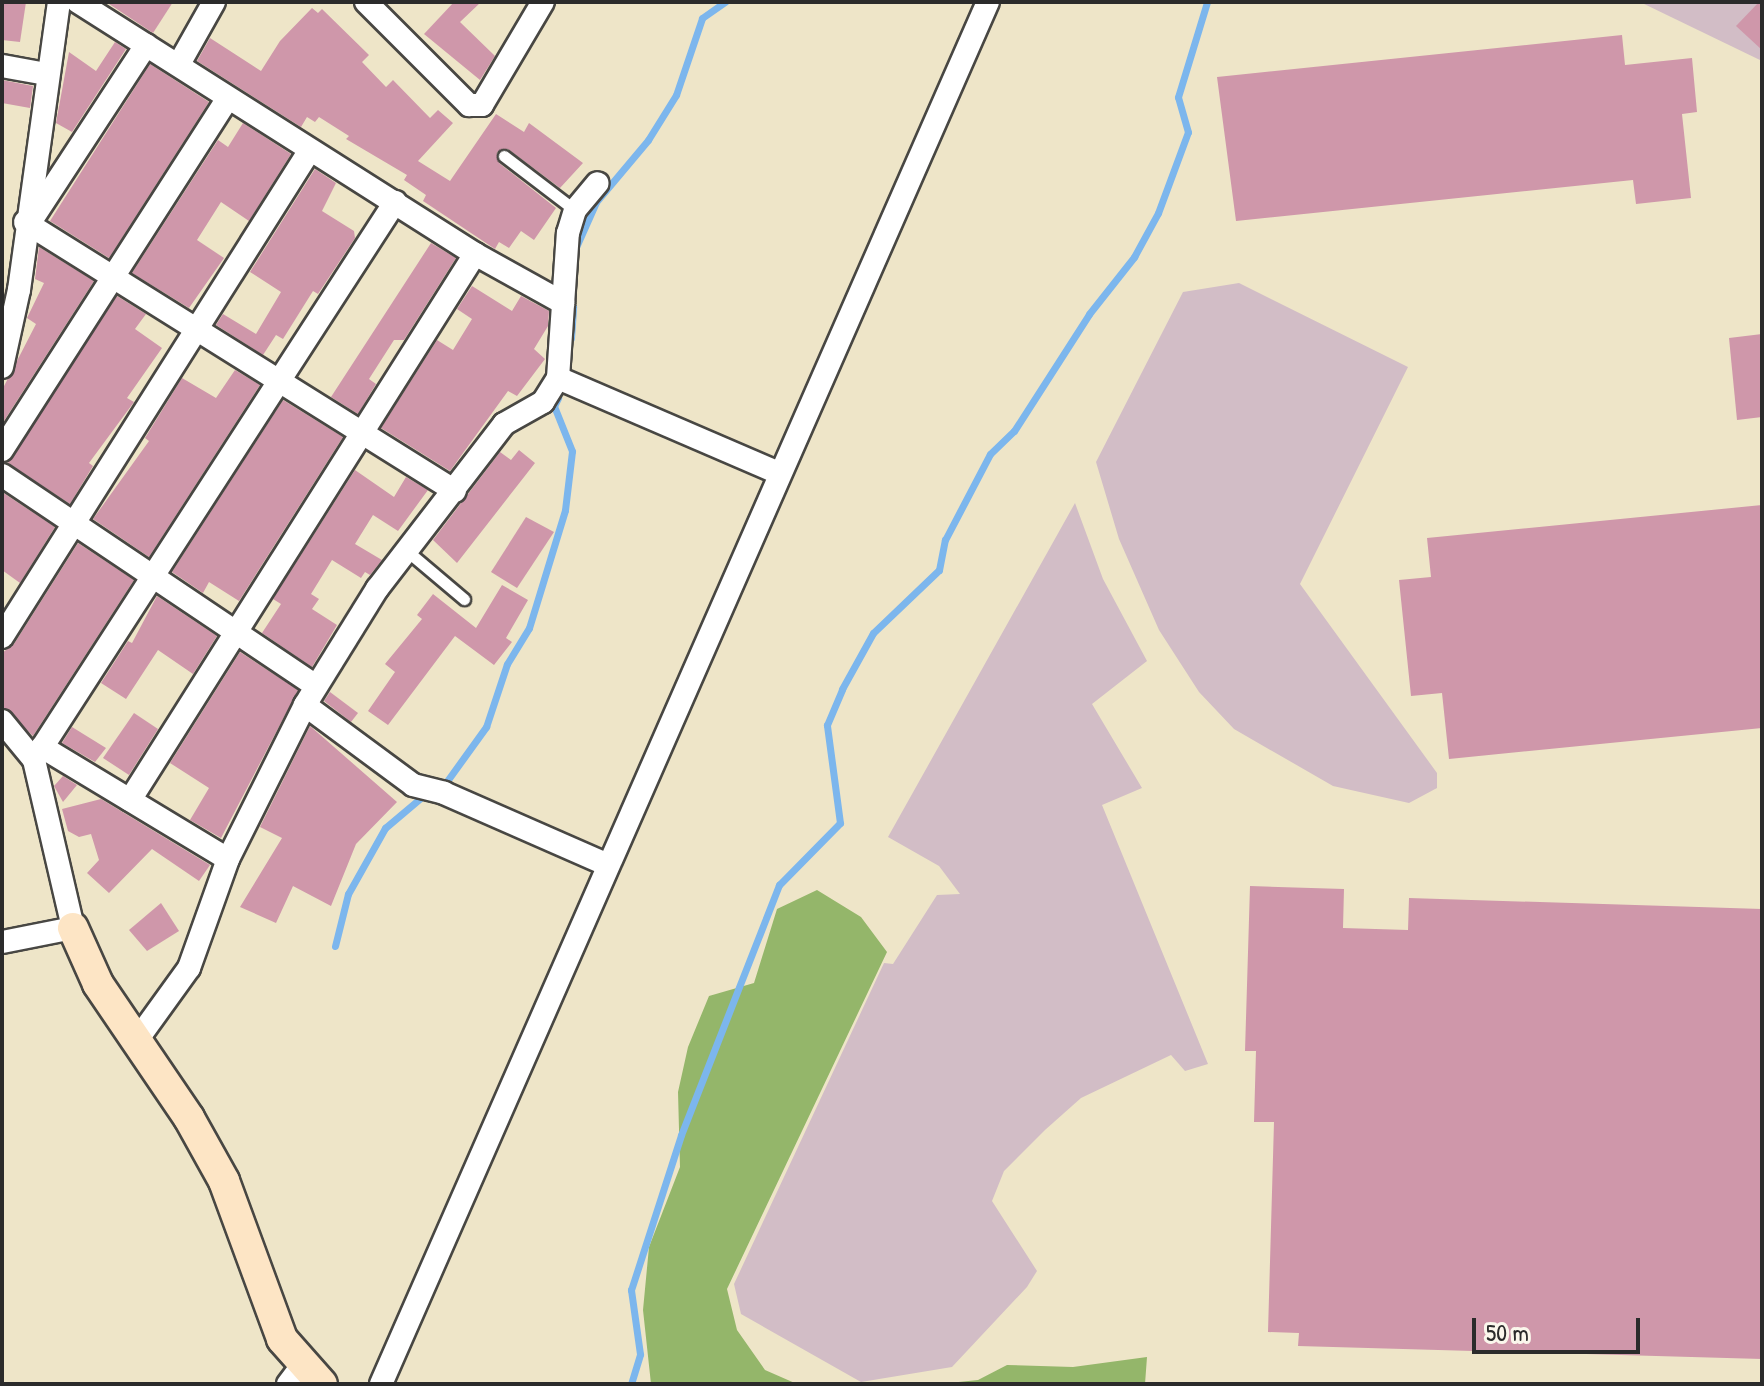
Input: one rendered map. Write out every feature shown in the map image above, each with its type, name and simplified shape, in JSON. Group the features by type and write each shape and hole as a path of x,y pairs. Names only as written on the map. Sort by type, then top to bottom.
{"street":[{"path":"2,367 19,290 46,74 59,2"},
{"path":"78,2 475,254 563,303"},
{"path":"179,64 214,2"},
{"path":"366,2 469,105 482,105 543,2"},
{"path":"381,1384 988,2"},
{"path":"27,223 146,45"},
{"path":"2,66 46,74"},
{"path":"2,450 228,98"},
{"path":"2,637 197,334 310,150"},
{"path":"137,1040 189,968 228,859 311,696 406,550 455,491 504,424 543,402 558,378 563,303 575,210 598,183"},
{"path":"305,1377 282,1339 268,1307 224,1181 137,1040 98,984 73,928 38,754 280,386 395,202"},
{"path":"27,223 280,386 455,491"},
{"path":"130,800 363,436 475,254"},
{"path":"558,378 779,473"},
{"path":"2,475 238,633 413,785 444,793 608,865"},
{"path":"2,721 38,754 130,800 228,859"},
{"path":"2,942 73,928"}],"lane":[{"path":"504,156 575,210"},
{"path":"406,550 464,599"}],"shaded area":[{"path":"1640,2 1762,2 1762,61"},
{"path":"1239,283 1408,367 1300,584 1437,773 1437,788 1409,803 1333,786 1234,729 1199,692 1159,630 1119,539 1096,462 1183,292"},
{"path":"1075,503 1103,579 1147,661 1092,704 1142,788 1102,805 1208,1064 1185,1071 1171,1055 1081,1098 1045,1130 1004,1171 992,1201 1037,1271 1027,1287 952,1367 861,1382 741,1314 734,1284 884,963 893,964 937,895 960,894 939,866 888,837"}],"green space":[{"path":"817,890 861,917 887,952 727,1289 737,1330 765,1370 797,1384 651,1384 643,1310 649,1247 680,1167 678,1092 688,1047 709,996 754,983 777,909"},
{"path":"1147,1357 1145,1384 939,1384 978,1380 1007,1365 1073,1367"}],"building":[{"path":"2,2 26,2 20,42 2,40"},
{"path":"106,2 173,2 153,33"},
{"path":"454,2 481,2 460,22 495,56 480,80 424,34"},
{"path":"1762,2 1762,50 1736,26"},
{"path":"312,8 318,13 322,9 369,55 362,62 386,87 393,80 430,118 438,110 453,123 418,161 450,181 496,114 524,132 529,123 583,163 560,188 508,149 497,152 499,163 556,208 534,240 521,231 509,248 499,242 495,249 423,201 426,195 404,180 407,175 346,139 349,136 319,117 315,122 307,117 301,127 197,61 210,38 261,71 280,41"},
{"path":"1622,35 1625,65 1692,58 1697,112 1682,114 1691,198 1636,204 1633,180 1236,221 1217,77"},
{"path":"115,42 126,49 72,132 56,123 69,52 96,71"},
{"path":"150,64 209,102 109,258 50,221"},
{"path":"2,80 33,86 30,108 2,103"},
{"path":"243,123 291,154 249,221 221,202 197,240 224,258 189,308 132,273 218,140 228,147"},
{"path":"315,169 336,183 322,211 354,231 355,238 318,294 313,291 283,339 276,335 263,355 216,325 223,314 256,334 281,292 250,272"},
{"path":"431,243 456,258 404,340 394,340 369,379 376,384 358,414 331,397"},
{"path":"39,247 94,281 2,424 2,390 36,324 27,318 44,283 35,279"},
{"path":"472,286 512,311 521,296 549,311 548,326 534,349 545,359 517,396 508,391 450,471 381,428 437,340 453,350 472,319 457,309"},
{"path":"117,296 146,314 135,329 162,348 127,398 134,402 89,463 93,466 70,504 8,463"},
{"path":"1762,334 1762,417 1737,420 1729,338"},
{"path":"235,370 260,385 149,557 93,519 149,441 145,438 182,378 216,398"},
{"path":"283,400 343,437 239,601 209,582 203,593 172,572"},
{"path":"519,450 535,463 457,563 433,540 500,452 511,460"},
{"path":"355,470 394,497 406,477 428,490 398,531 373,515 355,544 382,560 370,575 365,572 361,578 332,560 311,594 319,599 312,609 337,625 312,667 262,633 281,604 273,599"},
{"path":"2,492 55,527 20,583 2,570"},
{"path":"1762,505 1762,728 1449,759 1442,693 1411,696 1399,580 1431,577 1427,538"},
{"path":"526,517 554,532 517,588 491,572"},
{"path":"78,543 134,580 33,736 2,706 2,653 14,644"},
{"path":"502,585 528,600 506,638 512,642 494,665 455,636 388,725 368,711 395,672 385,664 422,619 417,615 433,594 476,628"},
{"path":"157,596 217,636 193,674 158,650 126,699 101,683 128,641 132,643"},
{"path":"240,652 298,690 221,838 190,820 209,788 170,763"},
{"path":"330,692 358,713 351,722 324,701"},
{"path":"134,713 158,729 129,775 103,758"},
{"path":"310,726 397,802 356,844 331,906 293,886 276,923 240,907 282,838 260,827"},
{"path":"72,727 106,748 95,762 62,743"},
{"path":"63,776 77,785 63,802 54,786"},
{"path":"101,799 210,865 199,881 152,849 109,893 87,873 99,860 91,834 79,837 68,831 62,809"},
{"path":"1250,886 1344,889 1343,928 1408,930 1409,898 1762,909 1762,1359 1298,1346 1299,1333 1268,1332 1274,1122 1254,1122 1256,1051 1245,1051"},
{"path":"161,903 179,931 147,951 129,930"}],"waterway":[{"path":"576,247 596,202 648,140 676,95 702,18 725,2"},
{"path":"631,1384 640,1354 631,1290 681,1135 779,885 840,823 827,725 842,689 873,633 939,570 945,540 990,454 1014,431 1089,314 1134,257 1158,213 1188,132 1178,97 1207,2"},
{"path":"571,338 573,307"},
{"path":"447,781 486,727 507,664 529,628 565,510 572,451 554,406 558,398"},
{"path":"335,946 348,894 385,828 424,795"}]}
